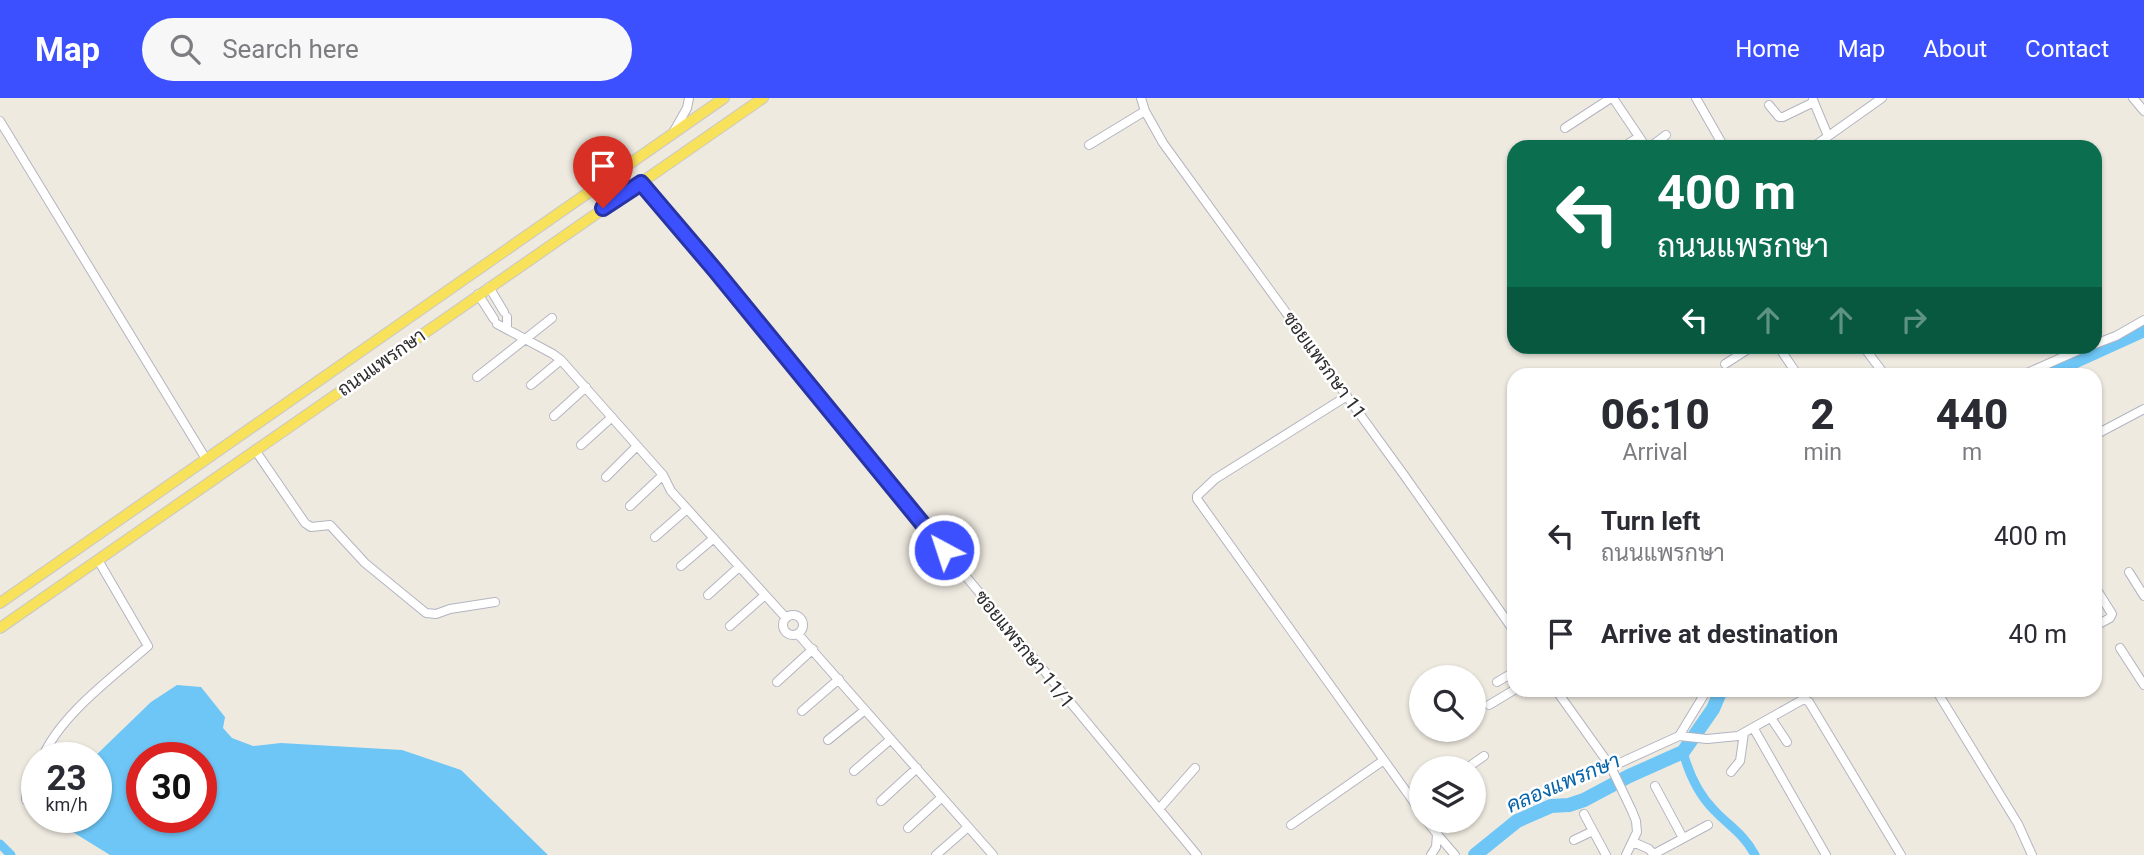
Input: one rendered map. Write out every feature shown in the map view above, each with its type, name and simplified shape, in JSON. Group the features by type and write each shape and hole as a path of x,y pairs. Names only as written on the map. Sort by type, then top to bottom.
{"main road":[{"name":"ถนนแพรกษา","path":"0,628 763,98"},
{"name":"ถนนแพรกษา","path":"0,603 717,100"},
{"path":"325,375 337,392"}],"street":[{"path":"673,133 687,108 689,98"},
{"name":"ซอยแพรกษา 11","path":"1141,98 1145,111 1163,143 1507,621"},
{"path":"1565,128 1612,98 1642,140"},
{"path":"1696,98 1720,140"},
{"path":"1823,140 1882,98"},
{"path":"2133,98 2144,111"},
{"path":"1769,105 1779,117 1783,117 1813,100 1828,136"},
{"path":"1089,145 1145,111"},
{"path":"0,121 206,459"},
{"path":"1658,140 1666,135"},
{"path":"1633,140 1639,136"},
{"name":"ซอยแพรกษา 11/1","path":"641,183 1197,855"},
{"path":"489,287 505,315 506,328"},
{"path":"478,295 495,321 561,360 663,475 671,491 786,618"},
{"path":"477,377 552,318"},
{"path":"2102,341 2144,320"},
{"path":"1725,364 1741,354"},
{"path":"2038,368 2070,354"},
{"path":"531,385 561,360"},
{"path":"554,416 586,387"},
{"path":"1347,396 1238,464 1205,487 1197,499 1409,794"},
{"path":"2102,431 2144,409"},
{"path":"581,445 612,417"},
{"path":"606,477 637,446"},
{"path":"255,450 305,523 311,527 330,525 365,563 426,613 436,614 450,609 495,602"},
{"path":"630,506 663,475"},
{"path":"654,537 687,509"},
{"path":"681,566 714,538"},
{"path":"51,742 74,712 148,646 98,560"},
{"path":"708,595 739,567"},
{"path":"2129,572 2144,596"},
{"path":"730,626 765,596"},
{"path":"2102,598 2112,614 2102,622"},
{"path":"796,615 800,617 803,627 798,634 791,635 786,632 783,622 786,618 796,615"},
{"path":"798,634 993,855"},
{"path":"2120,648 2144,685"},
{"path":"777,682 813,649"},
{"path":"1497,682 1507,676"},
{"path":"802,711 839,679"},
{"path":"1489,705 1507,694"},
{"path":"1561,697 1613,771 1636,821 1637,832 1626,855"},
{"path":"1683,737 1703,697"},
{"path":"1806,697 1901,855"},
{"path":"1940,697 2018,824 2032,855"},
{"path":"1613,771 1683,737 1730,738 1754,729 1799,701 1804,699 1809,702"},
{"path":"828,740 866,710"},
{"path":"1771,718 1787,742"},
{"path":"1754,729 1826,855"},
{"path":"1731,772 1740,761 1744,733"},
{"path":"854,771 891,739"},
{"path":"1292,825 1384,760"},
{"path":"881,801 917,768"},
{"path":"1159,809 1195,768"},
{"path":"1655,786 1683,838"},
{"path":"908,828 942,797"},
{"path":"1584,814 1606,855"},
{"path":"1633,842 1649,849 1654,855 1708,825"},
{"path":"936,855 968,827"},
{"path":"1574,840 1593,831"},
{"path":"1430,855 1436,847 1437,834"},
{"path":"1437,834 1455,855"}],"water":[{"path":"177,685 201,687 225,717 223,728 232,738 253,746 281,743 402,750 461,770 548,855 110,855 74,833 112,833 112,742 110,742 151,702"}],"waterway":[{"name":"คลองแพรกษา","path":"2102,349 2144,330"},
{"name":"คลองแพรกษา","path":"2062,368 2091,354"},
{"name":"คลองแพรกษา","path":"1475,855 1517,821 1551,806 1569,805 1584,800 1683,752 1713,709 1718,697"},
{"path":"1683,752 1691,776 1703,797 1741,836 1755,855"},
{"path":"0,844 11,855"}],"route":[{"path":"603,208 641,183 944,550"}]}
